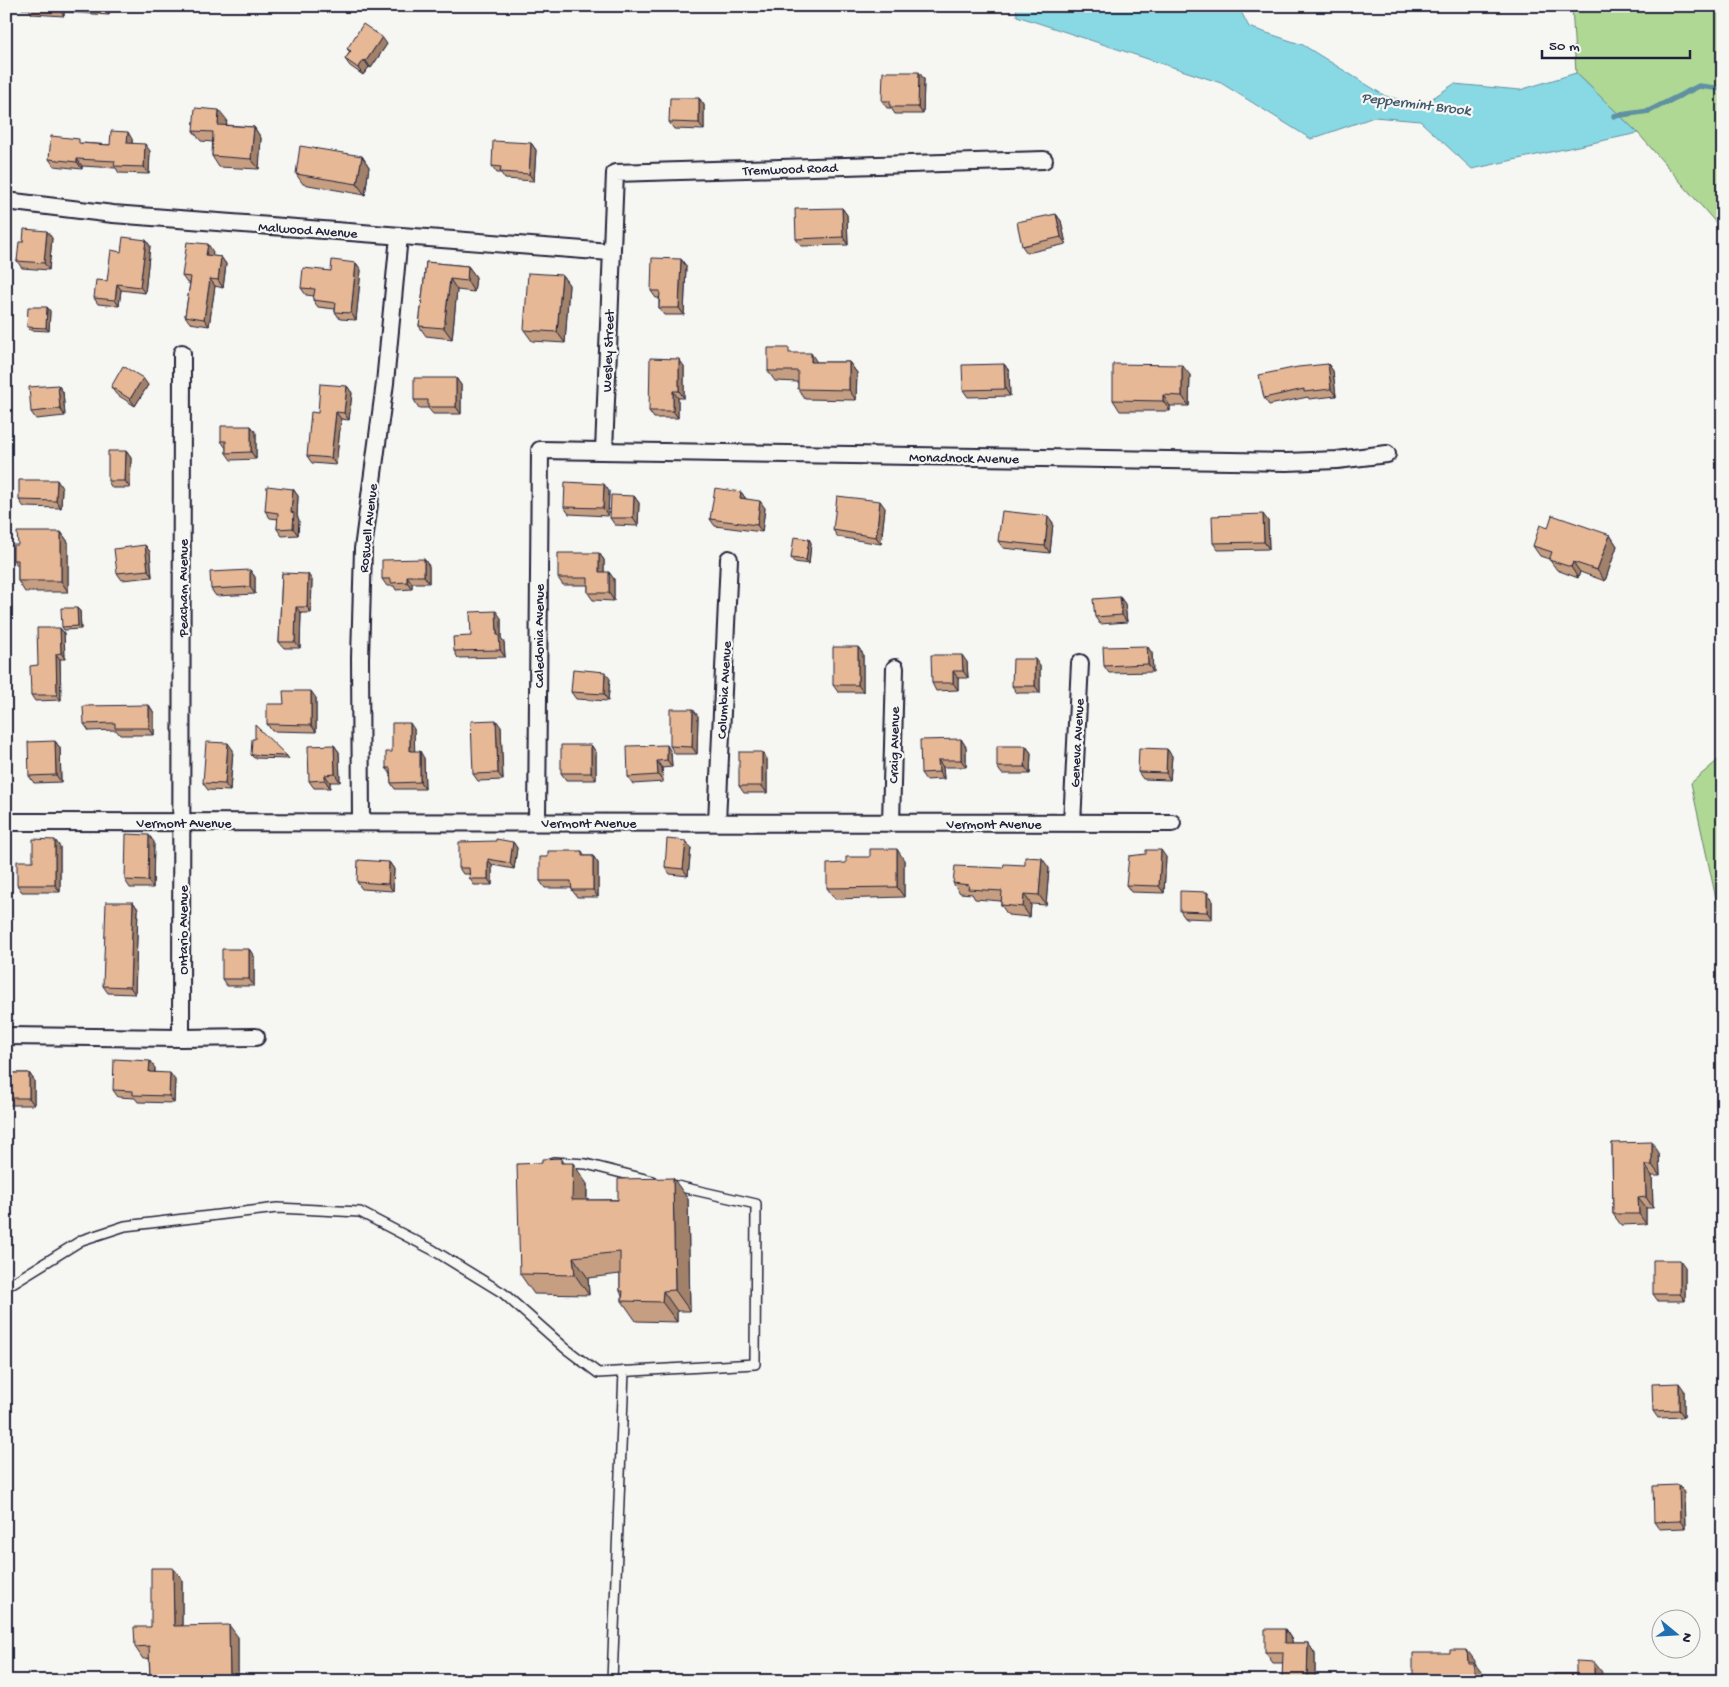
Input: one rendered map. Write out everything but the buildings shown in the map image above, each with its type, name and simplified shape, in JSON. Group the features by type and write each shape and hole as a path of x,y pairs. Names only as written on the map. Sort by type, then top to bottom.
{"street":[{"name":"Tremwood Road","path":"610,252 615,173 1044,160"},
{"name":"Malwood Avenue","path":"6,201 113,214 610,252"},
{"name":"Roswell Avenue","path":"361,822 360,658 363,549 385,383 398,236"},
{"name":"Wesley Street","path":"604,451 610,252"},
{"name":"Peacham Avenue","path":"182,353 182,822"},
{"name":"Monadnock Avenue","path":"540,450 1287,462 1337,460 1387,454"},
{"name":"Caledonia Avenue","path":"537,822 540,450"},
{"name":"Columbia Avenue","path":"716,822 729,559"},
{"name":"Geneva Avenue","path":"1072,823 1080,663"},
{"name":"Craig Avenue","path":"892,823 895,668"},
{"name":"Vermont Avenue","path":"6,822 1172,823"},
{"name":"Ontario Avenue","path":"181,1038 182,822"},
{"path":"6,1036 256,1037"}],"lane":[{"path":"6,1287 82,1240 125,1226 277,1208 360,1212 434,1250 503,1293 565,1348 598,1373 755,1364 756,1204 647,1180 586,1164 557,1162 540,1166"},
{"path":"612,1681 624,1371"}],"green space":[{"path":"1572,6 1723,6 1723,231 1638,133 1576,73"},
{"path":"1723,756 1723,917 1720,917 1691,783"}],"water":[{"path":"1016,6 1238,6 1249,27 1303,45 1385,96 1422,105 1454,84 1520,90 1576,73 1638,133 1472,169 1420,121 1374,117 1311,139 1221,83 1017,16"}],"waterway":[{"name":"Peppermint Brook","path":"1614,116 1649,111 1699,86 1723,89"}]}
